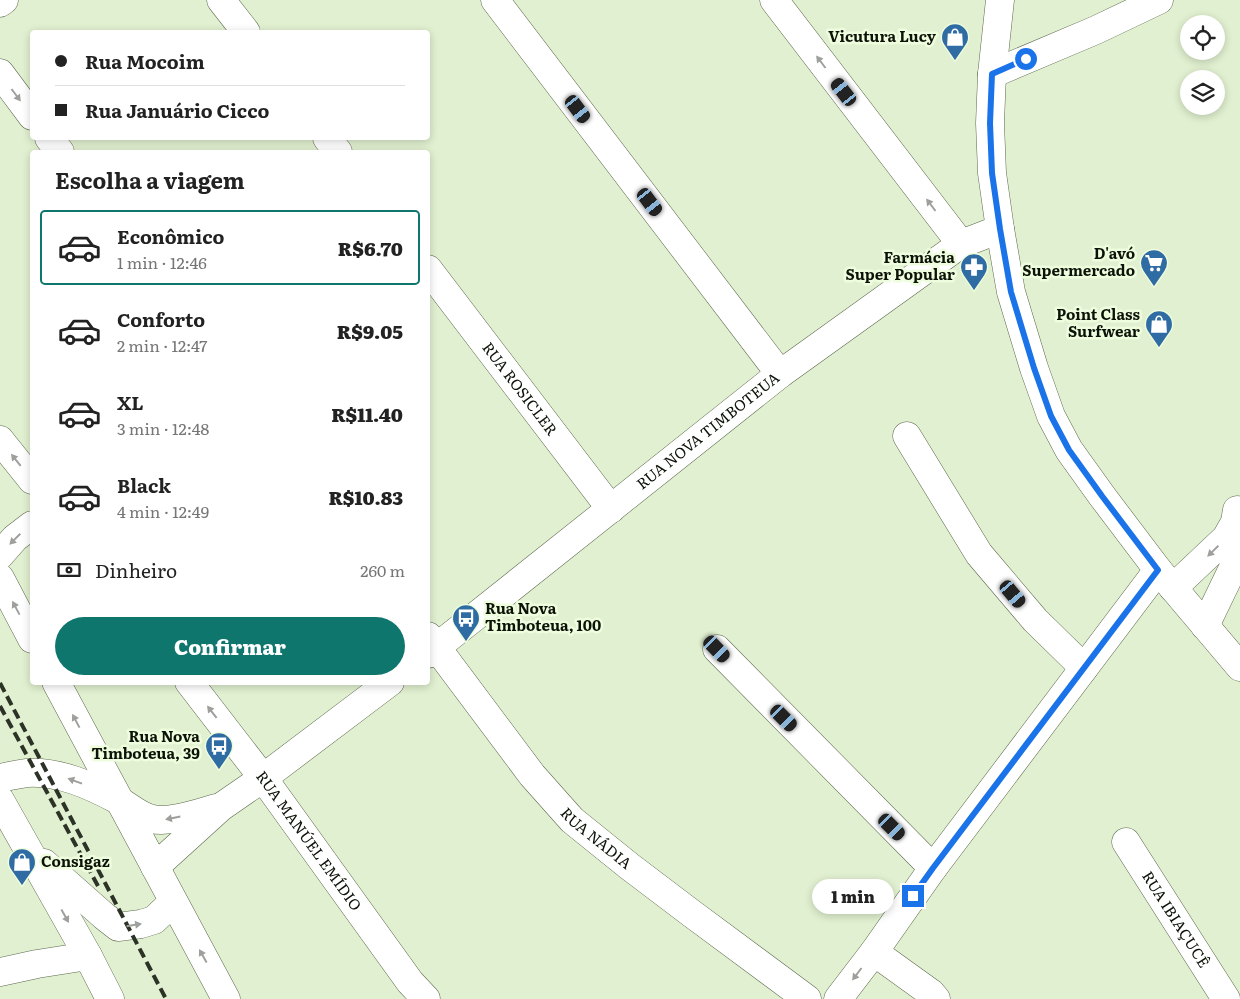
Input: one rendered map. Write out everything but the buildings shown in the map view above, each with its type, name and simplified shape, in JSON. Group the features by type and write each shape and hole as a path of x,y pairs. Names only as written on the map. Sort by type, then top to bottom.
{"street":[{"path":"0,3 4,0"},
{"path":"221,0 244,30"},
{"path":"496,0 780,374"},
{"path":"774,0 961,244"},
{"path":"1000,0 992,74 990,123 992,165 1000,229 1011,292 1051,416 1069,450 1102,496 1166,579 1240,668"},
{"path":"992,74 1096,30 1160,0"},
{"path":"0,74 30,113"},
{"path":"51,140 58,150"},
{"path":"329,140 336,150"},
{"name":"RUA NOVA TIMBOTEUA","path":"431,646 611,509 780,374 961,244 1000,229"},
{"name":"RUA ROSICLER","path":"430,272 611,509"},
{"path":"907,436 979,554 1035,620 1084,668"},
{"path":"0,440 30,478"},
{"path":"838,999 874,952 933,868 1084,668 1166,579 1226,538 1235,522 1237,510"},
{"path":"0,556 15,538 30,527"},
{"path":"1205,626 1240,550"},
{"path":"0,578 30,635"},
{"name":"RUA NÁDIA","path":"431,646 532,775 572,820 668,896 807,999"},
{"path":"717,649 933,868"},
{"path":"58,685 226,999"},
{"name":"RUA MANÚEL EMÍDIO","path":"191,685 263,778 410,982 426,999"},
{"path":"155,867 221,807 263,778 386,685"},
{"path":"0,778 27,773 67,778 86,785 119,801 141,815 153,819 169,820 221,807"},
{"path":"0,800 14,832 88,956 110,999"},
{"path":"14,832 118,927 142,924 154,920 173,902"},
{"name":"RUA IBIAÇUCÊ","path":"1126,842 1226,999"},
{"path":"874,952 931,993 936,999"},
{"path":"0,972 88,956"}],"railway":[{"path":"0,683 166,999"},
{"path":"0,706 98,886"}],"place":[{"name":"Vicutura Lucy","path":"955,61"},
{"name":"D'avó Supermercado","path":"1154,287"},
{"name":"Farmácia Super Popular","path":"974,291"},
{"name":"Point Class Surfwear","path":"1159,348"},
{"name":"Rua Nova Timboteua, 100","path":"466,642"},
{"name":"Rua Nova Timboteua, 39","path":"219,770"},
{"name":"Consigaz","path":"22,886"}],"route":[{"path":"913,896 1158,570 1069,450 1051,416 1011,292 992,173 990,123 992,74 1026,59"}]}
